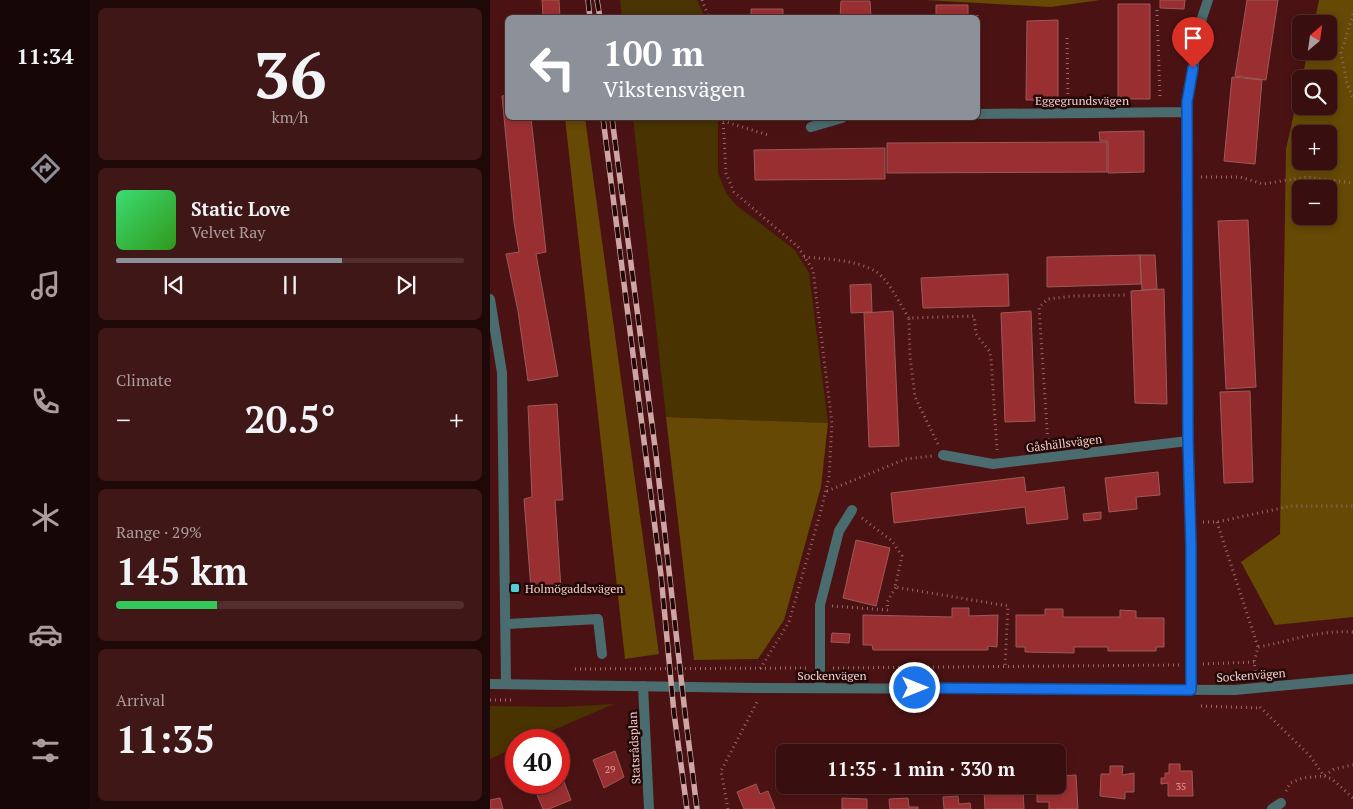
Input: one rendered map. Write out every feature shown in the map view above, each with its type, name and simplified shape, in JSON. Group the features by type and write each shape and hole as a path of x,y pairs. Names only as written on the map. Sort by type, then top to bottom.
{"street":[{"path":"1191,690 1187,102 1202,18 1208,0"},
{"name":"Eggegrundsvägen","path":"980,114 1187,112"},
{"path":"811,127 835,120"},
{"path":"490,299 502,373 506,684"},
{"name":"Gåshällsvägen","path":"943,455 998,464 1188,441"},
{"path":"820,687 820,604 839,531 852,510"},
{"path":"506,624 598,619 602,654"},
{"name":"Sockenvägen","path":"490,684 758,688 1235,690 1353,679"},
{"name":"Statsrådsplan","path":"643,686 649,809"},
{"path":"1272,809 1281,803"}],"path":[{"path":"702,0 708,15"},
{"path":"1157,10 1160,112"},
{"path":"1353,14 1341,53 1347,83 1353,98"},
{"path":"1067,38 1069,113"},
{"path":"723,120 726,174 734,192 798,247 813,270 832,423 829,478 789,622 760,668 757,703 721,771 728,809"},
{"path":"726,120 768,135"},
{"path":"1188,177 1240,177 1263,184 1307,177 1353,183"},
{"path":"804,257 830,259 870,267 884,278 909,318 910,357 915,397 943,455 906,459 826,491"},
{"path":"1049,458 1039,307 1048,299 1074,296 1126,295"},
{"path":"909,318 974,316 976,334 990,352 991,358 998,464"},
{"path":"1191,523 1217,522 1291,506 1353,506"},
{"path":"820,604 888,610 887,602 896,587 902,556 892,541 852,510"},
{"path":"1177,666 1254,662 1258,647 1217,522"},
{"path":"896,587 1008,606 1005,667"},
{"path":"1258,647 1276,644 1298,636 1334,631 1353,632"},
{"path":"1260,708 1310,756 1324,776"},
{"path":"1324,776 1334,769 1353,765"},
{"path":"1281,803 1290,783 1303,778 1324,776 1332,779 1352,796"},
{"path":"1352,796 1353,789"}],"shaded area":[{"path":"620,0 697,0 704,15 622,15"},
{"path":"925,0 1100,0 1051,7"},
{"path":"1319,0 1353,0 1353,617 1275,625 1241,562 1280,534 1286,149 1294,115 1337,115 1337,70 1304,70 1306,60 1338,60 1338,15 1316,15"},
{"path":"565,120 585,120 659,654 625,659"},
{"path":"633,120 718,120 718,173 726,193 736,205 795,250 809,273 828,423 666,417"},
{"path":"666,417 828,423 821,487 784,620 758,659 694,660"},
{"path":"614,704 556,729 505,729 505,752 490,759 490,706 561,707"}],"building":[{"path":"542,0 559,0 560,15 543,15"},
{"path":"1160,0 1185,0 1184,9 1160,8"},
{"path":"1247,0 1278,0 1266,80 1235,76"},
{"path":"841,1 870,1 871,15 840,15"},
{"path":"1118,4 1150,4 1150,99 1118,99"},
{"path":"936,5 968,5 968,15 936,15"},
{"path":"751,9 783,9 783,15 751,15"},
{"path":"1058,20 1058,100 1026,100 1027,21"},
{"path":"1232,77 1262,80 1255,164 1224,161"},
{"path":"502,96 505,96 505,120 531,120 546,252 536,254 558,376 528,381 518,311 506,254 519,252 514,222"},
{"path":"1144,131 1144,172 1108,173 1108,141 1100,141 1099,132"},
{"path":"1107,142 1107,172 887,173 887,143"},
{"path":"885,148 885,179 755,180 754,150"},
{"path":"1248,220 1256,387 1226,389 1218,221"},
{"path":"1140,255 1141,284 1047,287 1047,257"},
{"path":"1140,255 1155,255 1157,289 1142,290"},
{"path":"1008,274 1009,306 923,308 921,278"},
{"path":"871,284 872,312 851,313 850,285"},
{"path":"1164,289 1167,404 1135,403 1131,291"},
{"path":"893,311 899,446 869,447 864,313"},
{"path":"1031,311 1035,421 1005,422 1001,313"},
{"path":"1250,391 1253,482 1224,483 1220,392"},
{"path":"557,404 563,500 555,500 561,589 531,589 524,499 532,497 528,406"},
{"path":"1158,472 1160,495 1136,497 1137,509 1109,512 1105,478"},
{"path":"1024,477 1026,492 1064,487 1068,519 1027,524 1025,507 894,523 891,493"},
{"path":"1101,512 1101,519 1084,521 1083,514"},
{"path":"856,540 890,548 876,606 843,598"},
{"path":"952,608 969,608 969,616 998,615 997,647 988,646 988,650 873,650 872,645 863,645 863,615 952,617"},
{"path":"1045,609 1063,609 1063,617 1120,617 1120,610 1136,611 1136,618 1164,618 1164,647 1156,647 1156,651 1108,651 1108,647 1074,647 1074,653 1025,652 1025,647 1016,647 1016,615 1045,615"},
{"path":"832,633 850,634 849,643 831,642"},
{"path":"615,751 624,777 604,788 593,760"},
{"path":"1169,764 1180,764 1180,771 1192,771 1193,796 1168,796 1168,783 1161,784 1161,778 1165,778 1165,773 1169,773"},
{"path":"1110,766 1123,766 1122,775 1134,773 1134,792 1125,792 1125,799 1100,796 1101,774 1110,774"},
{"path":"1076,775 1078,809 1049,809 1049,802 1037,802 1037,794 1066,794 1066,776"},
{"path":"756,784 760,794 768,791 775,809 744,809 737,792"},
{"path":"537,794 569,794 571,800 549,809 543,809"},
{"path":"984,794 1023,794 1024,809 985,809"},
{"path":"958,796 959,804 970,803 971,809 944,809 943,797"},
{"path":"500,798 503,809 490,809 490,800"},
{"path":"842,798 867,799 867,809 842,809"},
{"path":"908,798 909,807 918,807 918,809 890,809 889,799"}],"railway":[{"path":"588,0 590,15"},
{"path":"597,0 600,15"},
{"path":"603,120 661,575 674,713 687,809"},
{"path":"612,120 656,455 697,809"}],"place":[{"name":"Holmögaddsvägen","path":"515,588"}],"route":[{"path":"915,688 1191,690 1187,102 1193,68"}]}
